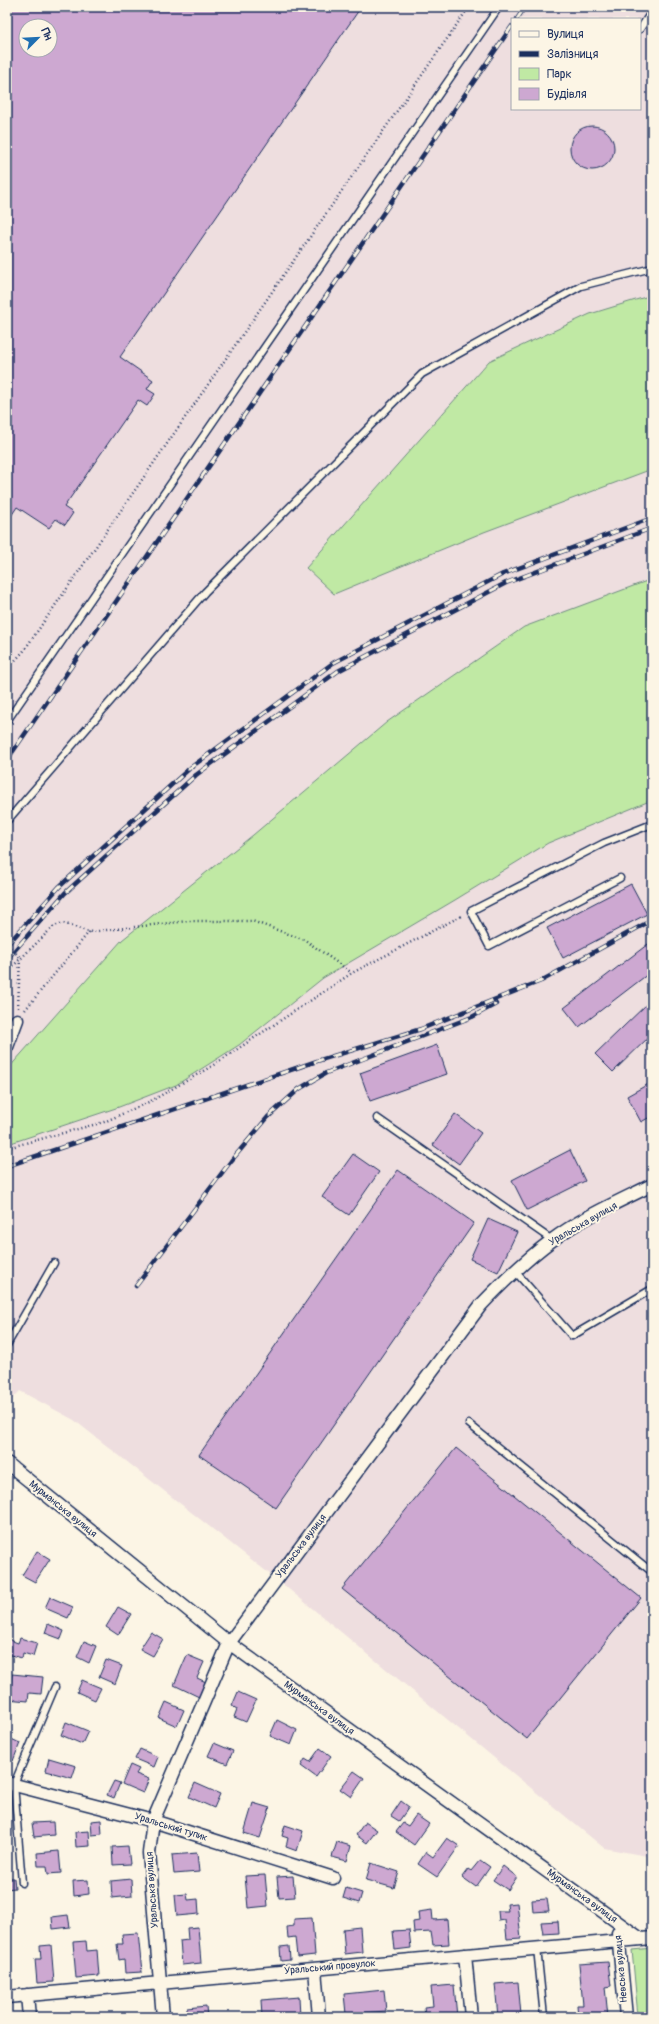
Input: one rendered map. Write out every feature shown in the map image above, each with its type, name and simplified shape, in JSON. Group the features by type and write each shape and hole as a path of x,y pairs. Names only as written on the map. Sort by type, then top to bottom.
{"street":[{"path":"7,1047 17,1020"},
{"name":"Уральська вулиця","path":"163,2017 149,1853 153,1821 229,1643 481,1305 514,1270 552,1240 593,1215 652,1185"},
{"name":"Мурманська вулиця","path":"7,1463 229,1643 617,1922 647,1938"},
{"name":"Уральський тупик","path":"10,1784 153,1821 333,1878"},
{"name":"Невська вулиця","path":"617,1922 626,2017"},
{"name":"Уральський провулок","path":"7,1997 647,1938"},
{"path":"465,1955 471,2017"},
{"path":"315,1969 319,2017"},
{"path":"26,1995 28,2017"}],"lane":[{"path":"7,721 499,7"},
{"path":"641,28 652,11"},
{"path":"7,821 205,592 422,374 581,286 652,268"},
{"path":"620,878 489,946 471,911 604,843 652,824"},
{"path":"377,1118 552,1240"},
{"path":"7,1346 54,1263"},
{"path":"514,1270 572,1336 652,1289"},
{"path":"469,1424 652,1572"},
{"path":"22,1883 10,1784 55,1687"},
{"path":"537,1948 544,2017"}],"path":[{"path":"7,669 27,645 469,7"},
{"path":"7,1148 104,1122 151,1101 212,1066 352,973 471,911"},
{"path":"7,972 20,957 54,926 63,923 89,932 188,921 252,922 305,940 352,973"},
{"path":"17,1020 89,932"},
{"path":"7,945 20,957"},
{"path":"17,1020 20,957"}],"shaded area":[{"path":"7,7 652,7 652,1857 604,1848 285,1586 74,1420 20,1391 7,1404"}],"green space":[{"path":"652,295 652,469 484,532 334,594 306,568 489,361 590,314"},
{"path":"652,579 652,800 548,843 323,978 239,1045 176,1085 119,1107 11,1143 7,1143 7,1070 122,940 253,835 387,722 524,627"},
{"path":"652,1948 652,2017 638,2017 632,1950"}],"building":[{"path":"7,7 361,7 120,357 153,380 147,389 155,394 147,406 138,400 64,507 73,513 65,525 56,519 49,528 17,507 7,522"},
{"path":"588,126 596,126 601,127 608,132 613,139 613,157 608,164 601,169 588,170 580,167 573,160 570,152 570,144 573,136 580,129"},
{"path":"631,884 647,914 563,958 547,928"},
{"path":"652,941 652,971 579,1027 564,1008"},
{"path":"648,1003 652,1007 652,1034 613,1072 595,1054"},
{"path":"437,1045 447,1074 370,1101 360,1073"},
{"path":"652,1082 652,1116 641,1122 627,1096"},
{"path":"455,1114 481,1133 459,1164 433,1145"},
{"path":"570,1150 585,1181 527,1210 512,1180"},
{"path":"353,1154 379,1172 349,1215 322,1197"},
{"path":"398,1170 474,1223 276,1508 199,1455"},
{"path":"488,1219 517,1232 498,1272 470,1259"},
{"path":"456,1448 641,1598 527,1739 342,1589"},
{"path":"37,1551 50,1559 35,1582 22,1575"},
{"path":"50,1597 73,1607 68,1618 45,1608"},
{"path":"118,1607 131,1614 118,1635 106,1627"},
{"path":"48,1624 64,1631 61,1639 45,1633"},
{"path":"151,1632 163,1639 153,1656 140,1649"},
{"path":"20,1638 37,1643 33,1656 23,1653 22,1658 7,1654 7,1639 18,1643"},
{"path":"84,1641 96,1646 89,1663 77,1657"},
{"path":"187,1655 204,1662 197,1678 206,1682 199,1697 174,1685"},
{"path":"106,1660 122,1666 115,1684 99,1677"},
{"path":"12,1674 43,1677 41,1694 29,1693 28,1701 7,1699 7,1681 11,1682"},
{"path":"82,1680 101,1688 95,1700 77,1692"},
{"path":"238,1692 256,1700 246,1722 234,1717 237,1709 232,1706"},
{"path":"166,1702 184,1710 177,1726 159,1718"},
{"path":"277,1720 297,1730 291,1745 270,1736"},
{"path":"66,1722 88,1731 82,1744 61,1735"},
{"path":"7,1737 20,1743 13,1761 7,1759"},
{"path":"214,1743 233,1751 227,1764 208,1756"},
{"path":"320,1748 331,1756 316,1777 301,1766 305,1759 310,1762"},
{"path":"140,1749 158,1757 154,1767 135,1759"},
{"path":"49,1758 76,1766 72,1778 46,1771"},
{"path":"130,1765 139,1769 136,1774 149,1779 143,1793 122,1784"},
{"path":"354,1771 364,1778 351,1797 340,1789"},
{"path":"114,1781 120,1783 114,1798 107,1795"},
{"path":"195,1783 220,1794 214,1808 189,1797"},
{"path":"401,1801 409,1807 399,1821 391,1816"},
{"path":"253,1803 270,1808 260,1838 244,1833"},
{"path":"416,1815 429,1824 414,1845 396,1832 403,1823 408,1826"},
{"path":"101,1820 102,1834 92,1835 91,1821"},
{"path":"53,1822 54,1835 34,1837 32,1823"},
{"path":"365,1822 377,1830 367,1843 356,1835"},
{"path":"285,1825 303,1831 297,1851 286,1847 288,1838 282,1836"},
{"path":"89,1831 90,1846 76,1847 75,1832"},
{"path":"447,1838 459,1846 437,1877 418,1864 426,1852 433,1857"},
{"path":"337,1842 351,1846 347,1861 332,1857"},
{"path":"128,1846 130,1864 113,1865 112,1847"},
{"path":"59,1851 61,1873 48,1874 47,1866 38,1866 37,1853"},
{"path":"197,1853 199,1872 174,1874 172,1855"},
{"path":"480,1860 490,1867 476,1887 462,1877 468,1869 471,1871"},
{"path":"371,1863 399,1872 394,1888 366,1880"},
{"path":"503,1866 517,1877 508,1890 493,1880"},
{"path":"265,1875 268,1906 248,1908 245,1876"},
{"path":"293,1876 295,1897 279,1898 277,1877"},
{"path":"7,1878 14,1878 15,1888 7,1889"},
{"path":"131,1879 132,1896 112,1898 111,1881"},
{"path":"88,1880 89,1894 74,1896 73,1881"},
{"path":"346,1888 362,1893 359,1903 343,1898"},
{"path":"187,1894 188,1900 198,1899 199,1914 177,1916 175,1895"},
{"path":"547,1899 549,1911 533,1912 532,1900"},
{"path":"517,1903 521,1938 507,1939 505,1920 499,1921 498,1911 508,1911 507,1904"},
{"path":"432,1910 433,1920 447,1919 449,1944 433,1945 431,1932 414,1933 413,1922 419,1921 418,1912"},
{"path":"68,1915 70,1927 53,1929 52,1917"},
{"path":"312,1918 315,1955 297,1957 295,1937 288,1938 287,1927 294,1926 294,1919"},
{"path":"558,1921 559,1933 543,1934 541,1922"},
{"path":"198,1927 201,1963 182,1965 180,1941 188,1940 187,1928"},
{"path":"360,1927 362,1952 345,1954 343,1929"},
{"path":"409,1930 411,1948 395,1950 393,1931"},
{"path":"138,1933 142,1972 125,1973 124,1959 119,1960 117,1944 123,1944 122,1934"},
{"path":"86,1941 87,1951 97,1950 99,1976 76,1978 73,1942"},
{"path":"51,1945 54,1982 37,1983 35,1959 41,1959 40,1946"},
{"path":"289,1946 290,1960 281,1961 280,1947"},
{"path":"608,1962 611,1986 605,1987 608,2017 578,2017 577,2005 583,2005 579,1964"},
{"path":"518,1982 521,2015 498,2017 495,1984"},
{"path":"454,1985 457,2017 425,2017 424,2007 433,2006 431,1987"},
{"path":"384,1990 386,2011 346,2014 344,1994"},
{"path":"299,1997 300,2017 262,2017 261,2000"},
{"path":"206,2006 207,2017 187,2017 187,2008"},
{"path":"145,2013 145,2017 131,2017 131,2015"}],"railway":[{"path":"518,18 525,7"},
{"path":"7,760 511,27"},
{"path":"7,945 59,887 190,768 333,663 503,574 652,518"},
{"path":"7,959 65,893 196,775 338,671 506,583 652,528"},
{"path":"7,1166 317,1061 421,1029 541,981 652,920"},
{"path":"136,1286 231,1161 268,1117 299,1089 326,1073 472,1017 496,1004"}]}
